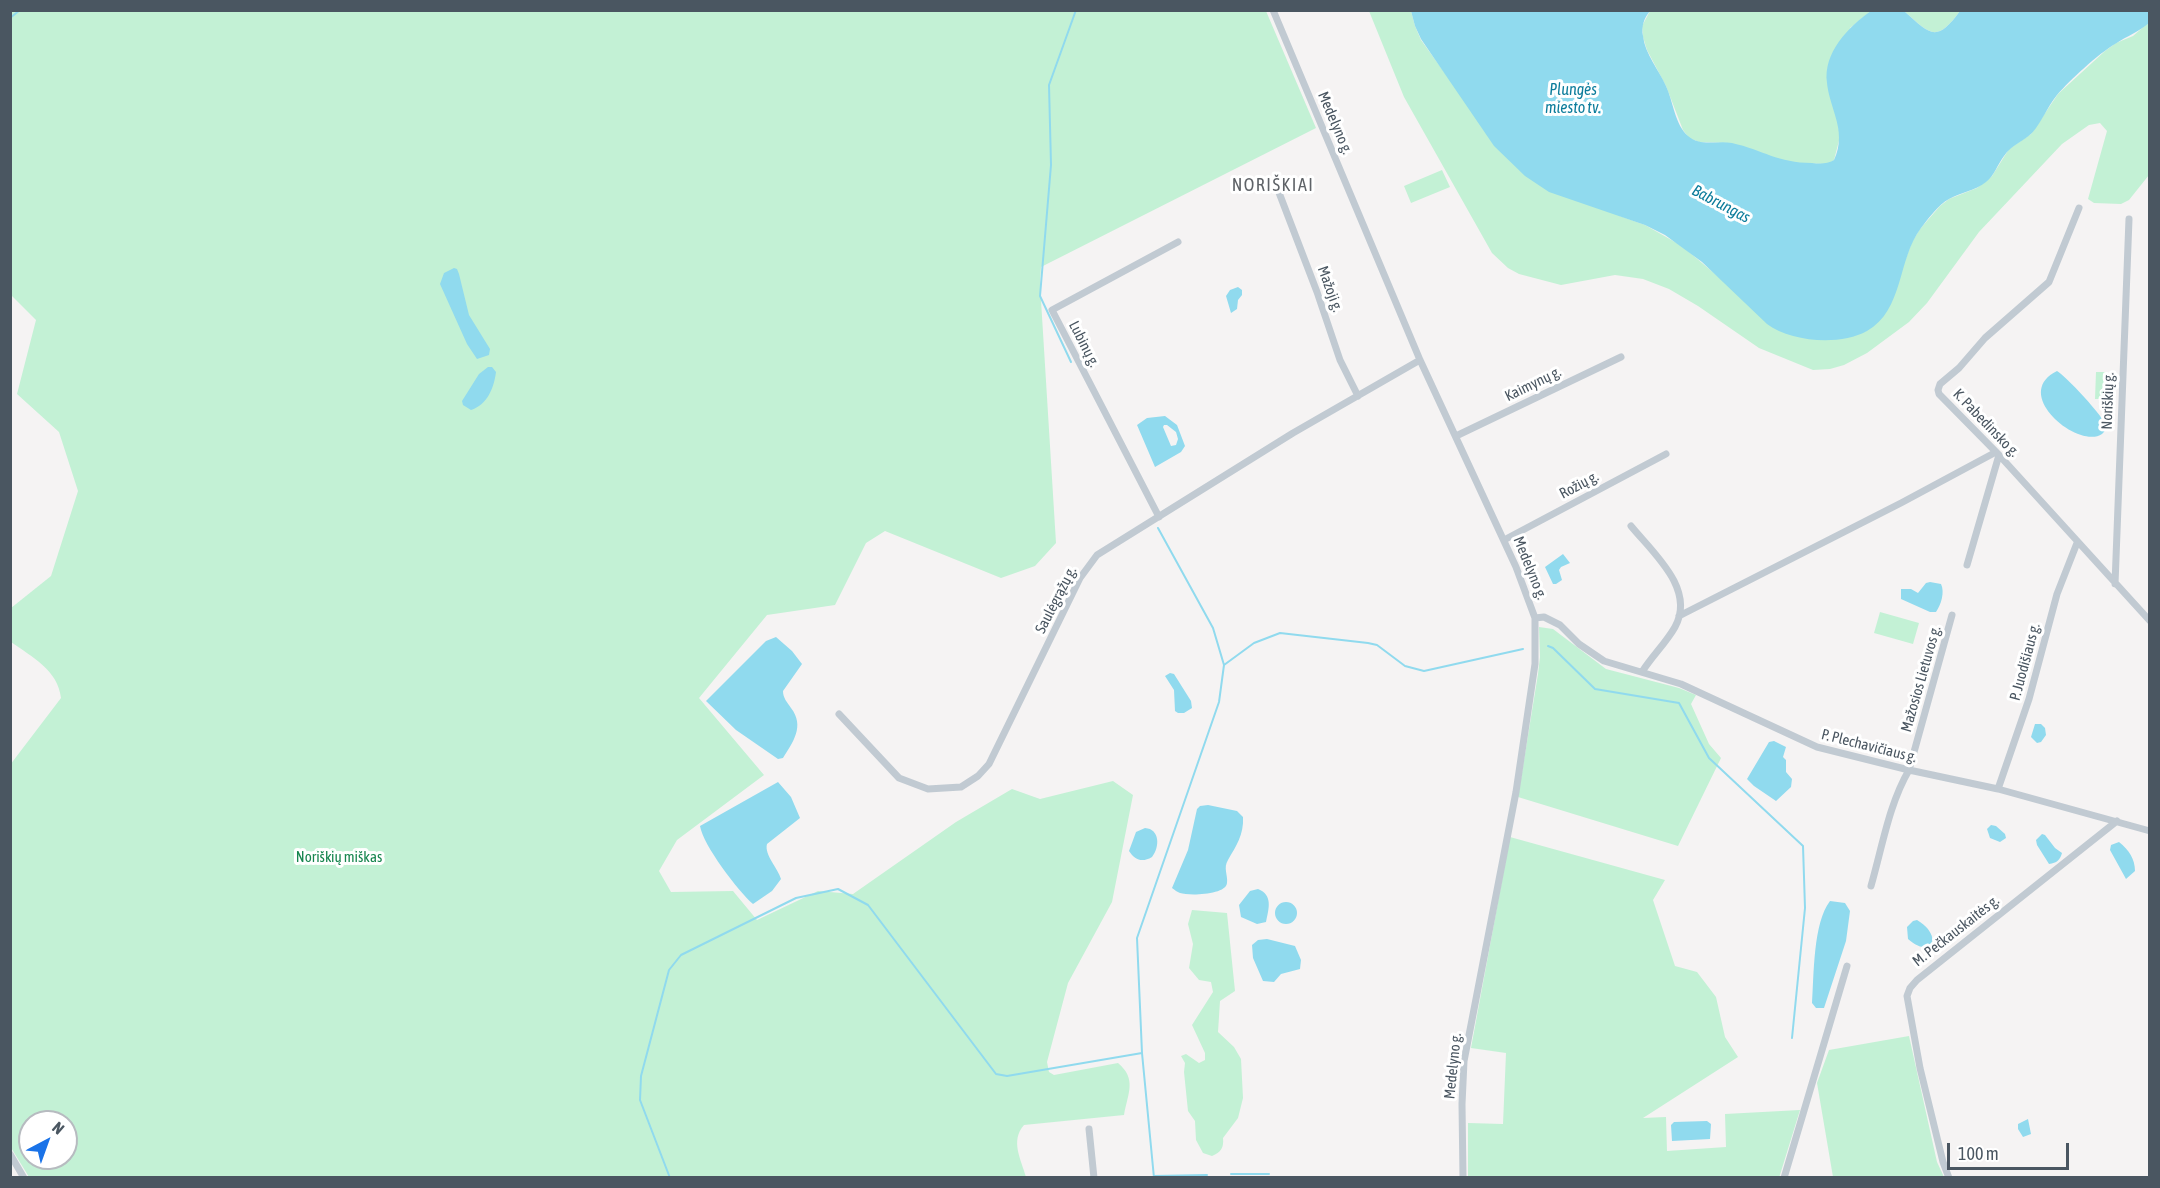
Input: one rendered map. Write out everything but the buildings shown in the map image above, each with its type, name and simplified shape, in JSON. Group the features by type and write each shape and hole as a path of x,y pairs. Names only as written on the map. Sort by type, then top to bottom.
{"street":[{"name":"Medelyno g.","path":"1273,10 1420,360 1504,540 1528,594 1535,618 1537,646 1516,792 1464,1061 1463,1178"},
{"name":"Mažoji g.","path":"1278,190 1340,360 1358,396"},
{"name":"K. Pabedinsko g.","path":"2079,208 2049,282 1985,338 1959,368 1940,384 1938,390 1939,394 1998,453 2077,543 2150,621"},
{"name":"Noriškių g.","path":"2115,584 2129,219"},
{"name":"Lubinų g.","path":"1159,517 1052,310 1178,242"},
{"name":"Kaimynų g.","path":"1456,436 1621,357"},
{"name":"Saulėgrąžų g.","path":"838,714 900,778 928,789 961,787 978,776 990,764 1080,578 1097,555 1293,433 1420,360"},
{"path":"1967,565 1998,453"},
{"path":"1679,616 1998,453"},
{"name":"Rožių g.","path":"1504,540 1666,454"},
{"path":"1631,526 1677,585 1682,607 1675,627 1642,672"},
{"name":"P. Juodišiaus g.","path":"1998,789 2029,699 2057,594 2077,543"},
{"name":"Mažosios Lietuvos g.","path":"1871,886 1889,821 1909,770 1952,615"},
{"name":"P. Plechavičiaus g.","path":"1535,618 1544,616 1604,661 1628,670 1682,684 1817,747 1998,789 2150,831"},
{"name":"M. Pečkauskaitės g.","path":"1949,1178 1920,1068 1907,996 1910,988 1917,980 2117,821"},
{"path":"1784,1178 1847,966"},
{"path":"1089,1130 1094,1178"},
{"path":"10,1154 24,1178"}],"green space":[{"name":"Noriškių miškas","path":"11,11 1266,11 1316,128 1041,267 1040,284 1056,543 1035,566 1001,578 885,531 866,543 835,605 767,615 699,698 764,775 677,840 659,871 671,892 733,891 757,920 818,891 853,894 956,822 1012,789 1040,799 1113,781 1133,795 1112,902 1068,983 1047,1062 1049,1072 1054,1075 1118,1063 1128,1075 1130,1087 1124,1115 1024,1125 1017,1144 1026,1177 29,1177 25,1170 78,1170 78,1110 18,1110 18,1159 10,1146 10,765 61,698 55,680 43,665 11,642 11,608 51,576 78,491 59,432 17,394 36,320 11,295"},
{"path":"1369,11 1411,11 1421,40 1447,76 1620,216 1645,225 1682,246 1728,285 1839,338 1866,331 1906,258 1912,242 1940,206 1949,199 1977,188 1992,176 2009,149 2031,134 2058,94 2105,51 2116,43 2133,36 2149,22 2149,175 2129,200 2121,204 2094,203 2088,199 2107,131 2100,123 2089,125 2062,144 1979,232 1927,303 1909,322 1867,353 1844,365 1813,370 1759,348 1698,306 1669,289 1643,279 1615,275 1561,285 1519,274 1508,268 1492,253 1404,97"},
{"path":"1650,11 1871,11 1850,28 1838,124 1840,137 1834,160 1828,164 1794,163 1729,143 1699,142 1689,138 1683,130 1643,37 1642,26"},
{"path":"1904,11 1960,11 1945,28 1939,32 1933,32 1920,25"},
{"path":"1442,170 1450,187 1411,203 1404,186"},
{"path":"2096,372 2107,372 2107,399 2095,399"},
{"path":"1880,612 1919,623 1913,644 1874,633"},
{"path":"1539,627 1553,629 1606,669 1679,688 1696,695 1691,704 1709,744 1721,758 1678,846 1518,797 1538,674"},
{"path":"1510,837 1665,880 1653,900 1675,966 1697,972 1716,997 1725,1037 1738,1057 1643,1118 1666,1117 1667,1151 1726,1147 1725,1114 1800,1110 1779,1178 1468,1177 1468,1123 1503,1124 1506,1053 1471,1048"},
{"path":"1192,910 1227,913 1235,991 1220,1001 1218,1032 1234,1047 1241,1059 1243,1098 1238,1118 1223,1138 1221,1149 1212,1156 1203,1153 1196,1140 1195,1121 1188,1111 1185,1063 1181,1056 1186,1054 1199,1063 1205,1060 1205,1053 1192,1025 1213,992 1211,982 1199,980 1189,968 1193,944 1188,924"},
{"path":"1909,1036 1937,1162 1944,1177 1833,1177 1817,1083 1829,1050"}],"water":[{"name":"Plungės miesto tv.","path":"1411,11 1650,11 1643,26 1644,43 1666,86 1680,126 1688,136 1704,142 1732,143 1780,159 1818,164 1834,160 1839,143 1838,127 1827,83 1829,61 1846,33 1871,11 1904,11 1920,25 1933,32 1939,32 1945,28 1960,11 2149,11 2150,22 2108,48 2069,82 2053,100 2032,133 2007,152 1986,182 1949,199 1933,212 1913,241 1894,298 1888,311 1879,322 1856,336 1816,340 1789,335 1767,324 1702,262 1665,235 1645,225 1549,192 1525,176 1494,146 1421,39"},
{"path":"454,268 459,274 469,315 490,349 489,355 477,359 467,344 440,284 444,273"},
{"path":"1238,287 1242,290 1242,295 1238,300 1237,309 1231,313 1226,296 1230,290"},
{"path":"488,367 492,367 496,372 494,384 485,400 477,408 471,410 463,405 462,401 479,374"},
{"path":"2057,371 2076,388 2104,422 2106,426 2102,434 2092,437 2079,434 2065,427 2053,417 2041,393 2044,381"},
{"path":"1165,416 1177,425 1185,446 1181,452 1155,467 1137,425 1147,418","holes":["1167,425 1176,432 1178,439 1176,445 1171,446 1163,427"]},
{"path":"1563,554 1570,563 1559,570 1562,580 1553,584 1545,567"},
{"path":"1926,583 1941,584 1943,591 1936,612 1930,612 1901,599 1901,589 1911,589 1918,593"},
{"path":"776,637 792,651 802,664 783,691 784,698 795,715 797,728 794,740 787,752 783,758 778,759 736,730 706,701 766,641"},
{"path":"1170,673 1174,674 1191,701 1192,708 1184,713 1175,711 1174,690 1165,676"},
{"path":"2035,724 2041,724 2045,728 2046,735 2041,742 2037,743 2031,737"},
{"path":"1774,741 1786,747 1783,757 1786,760 1786,772 1792,779 1791,787 1776,801 1747,779 1769,742"},
{"path":"778,782 791,797 800,818 767,844 769,857 781,879 772,891 753,904 722,867 707,844 700,826"},
{"path":"1208,805 1237,811 1243,817 1241,835 1227,863 1227,883 1225,887 1214,892 1180,893 1172,888 1188,850 1197,809"},
{"path":"1991,825 1996,826 2006,838 2000,842 1990,838 1987,829"},
{"path":"1145,828 1154,832 1157,844 1152,857 1142,860 1134,857 1129,851 1136,832"},
{"path":"2042,834 2062,853 2054,863 2049,864 2037,845 2036,840"},
{"path":"2119,842 2131,855 2135,867 2135,871 2126,879 2110,850 2111,845"},
{"path":"1258,889 1268,898 1269,907 1266,922 1257,924 1241,917 1239,905 1250,891"},
{"path":"1830,901 1845,903 1850,911 1846,941 1824,1008 1816,1008 1812,1003 1815,950 1820,922"},
{"path":"1286,902 1294,905 1297,913 1294,921 1286,924 1278,921 1275,913 1278,905"},
{"path":"1917,920 1930,933 1932,943 1929,946 1916,945 1908,939 1907,927"},
{"path":"1267,939 1295,946 1301,960 1300,969 1281,974 1274,982 1263,981 1253,958 1252,945 1258,940"},
{"path":"2028,1119 2031,1134 2023,1137 2018,1124"},
{"path":"1707,1121 1711,1124 1710,1139 1672,1141 1671,1125 1674,1122"}],"waterway":[{"path":"10,18 20,10"},
{"path":"1071,362 1040,296 1051,165 1049,85 1076,10"},
{"path":"1158,528 1213,628 1224,665"},
{"path":"1154,1178 1142,1053 1137,938 1219,702 1224,665 1254,643 1280,633 1377,645 1405,666 1424,671 1523,649"},
{"path":"1548,646 1553,648 1595,689 1679,703 1709,758 1803,846 1805,908 1792,1038"},
{"path":"670,1178 640,1100 641,1076 669,970 681,955 796,898 838,889 868,905 996,1074 1007,1076 1142,1053"},
{"path":"1231,1174 1269,1174"},
{"path":"1154,1176 1207,1175"}],"district":[{"name":"NORIŠKIAI","path":"1273,185"}],"water label":[{"name":"Babrungas","path":"1721,204"}]}
